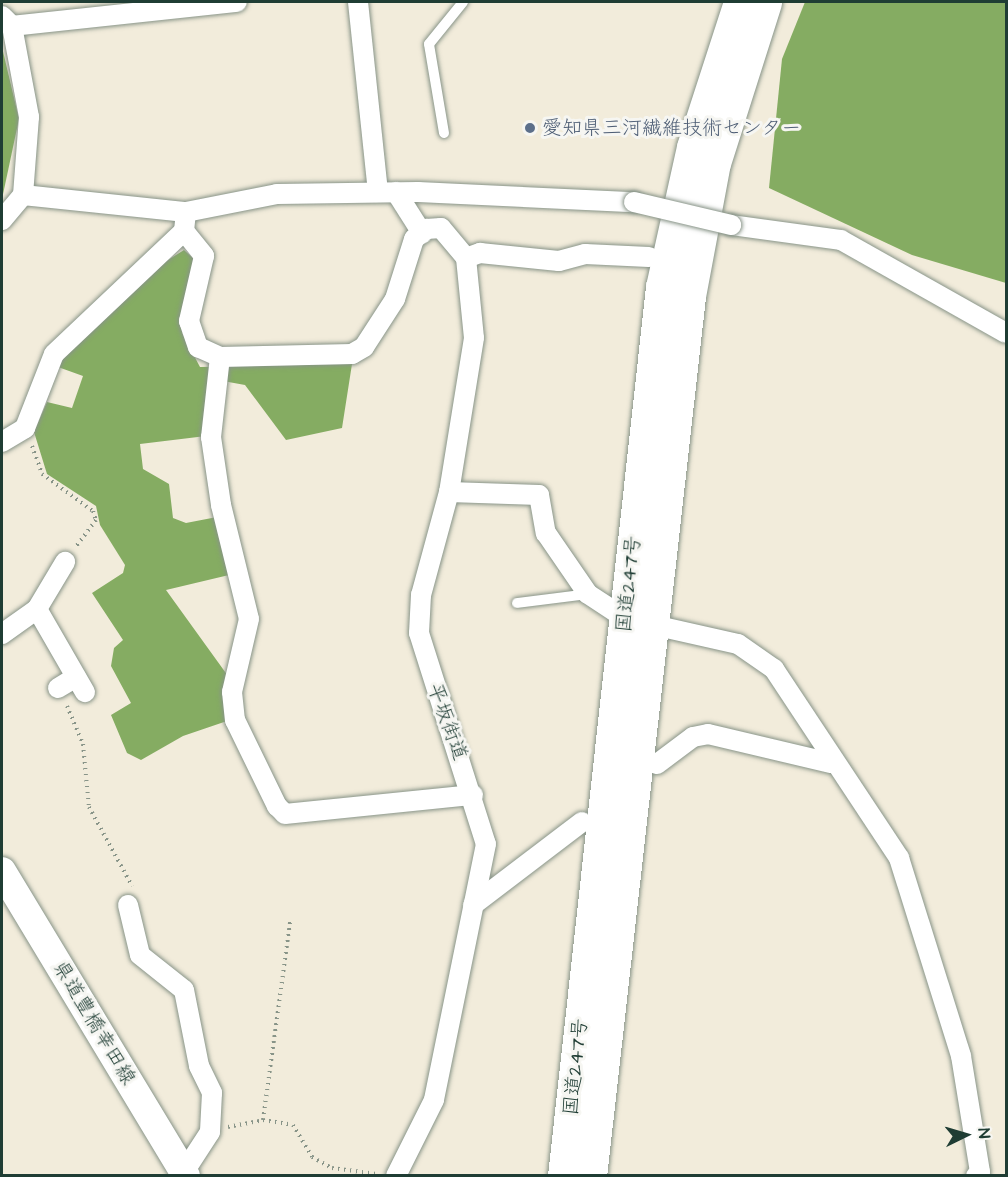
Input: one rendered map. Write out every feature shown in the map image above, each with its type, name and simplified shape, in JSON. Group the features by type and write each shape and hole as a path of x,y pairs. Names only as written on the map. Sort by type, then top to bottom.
{"highway":[{"name":"国道247号","path":"591,1176 637,622 675,216 740,2"},
{"name":"国道247号","path":"564,1176 637,622 689,296 714,163 765,2"}],"main road":[{"name":"県道豊橋幸田線","path":"2,871 185,1174"}],"street":[{"path":"2,220 23,195 29,117 7,21 237,2"},
{"path":"358,2 387,192 422,233"},
{"path":"23,195 185,222 277,194 387,192 634,202 732,225 841,240 1006,333"},
{"path":"185,222 204,256 189,321 198,347 220,357 352,354 364,347 395,299 414,239 422,233 441,228 466,258 480,253 559,261 585,254 649,257"},
{"path":"2,442 25,428 54,354 185,222"},
{"name":"平坂街道","path":"396,1176 434,1100 486,844 473,795 418,633 421,595 449,492 474,338 466,258"},
{"path":"220,357 211,437 221,506 249,619 232,692 235,720 278,806 285,813 473,795"},
{"path":"449,492 538,495 546,533 588,594 637,622 755,653 774,669 831,763 899,858 961,1056 980,1172 976,1176"},
{"path":"2,634 37,609 65,562"},
{"path":"37,609 80,684 58,688"},
{"path":"657,764 693,737 708,734 831,763"},
{"path":"473,905 582,822"},
{"path":"128,905 140,956 178,983 188,999 199,1066 212,1093 210,1128 199,1155 185,1174"}],"lane":[{"path":"444,133 429,44 463,2"},
{"path":"517,603 588,594"}],"path":[{"path":"25,428 42,474 93,511 96,520 65,562"},
{"path":"58,688 83,744 89,807 132,881 128,905"},
{"path":"263,1120 290,922"},
{"path":"210,1128 263,1120 293,1125 312,1157 332,1168 385,1176"}],"green space":[{"path":"805,2 1006,2 1006,283 912,255 769,188 782,59"},
{"path":"2,47 19,119 2,199"},
{"path":"184,250 196,261 182,333 200,367 352,364 342,428 286,440 245,385 212,379 206,436 140,444 143,469 169,484 173,518 186,523 217,517 229,575 166,590 228,676 227,721 183,736 141,760 127,753 111,715 131,703 111,666 114,648 123,640 92,593 123,573 125,565 100,525 96,506 47,474 34,432 47,402 72,408 83,376 58,367 70,349 160,265"}],"place":[{"name":"愛知県三河繊維技術センター","path":"530,128"}]}
